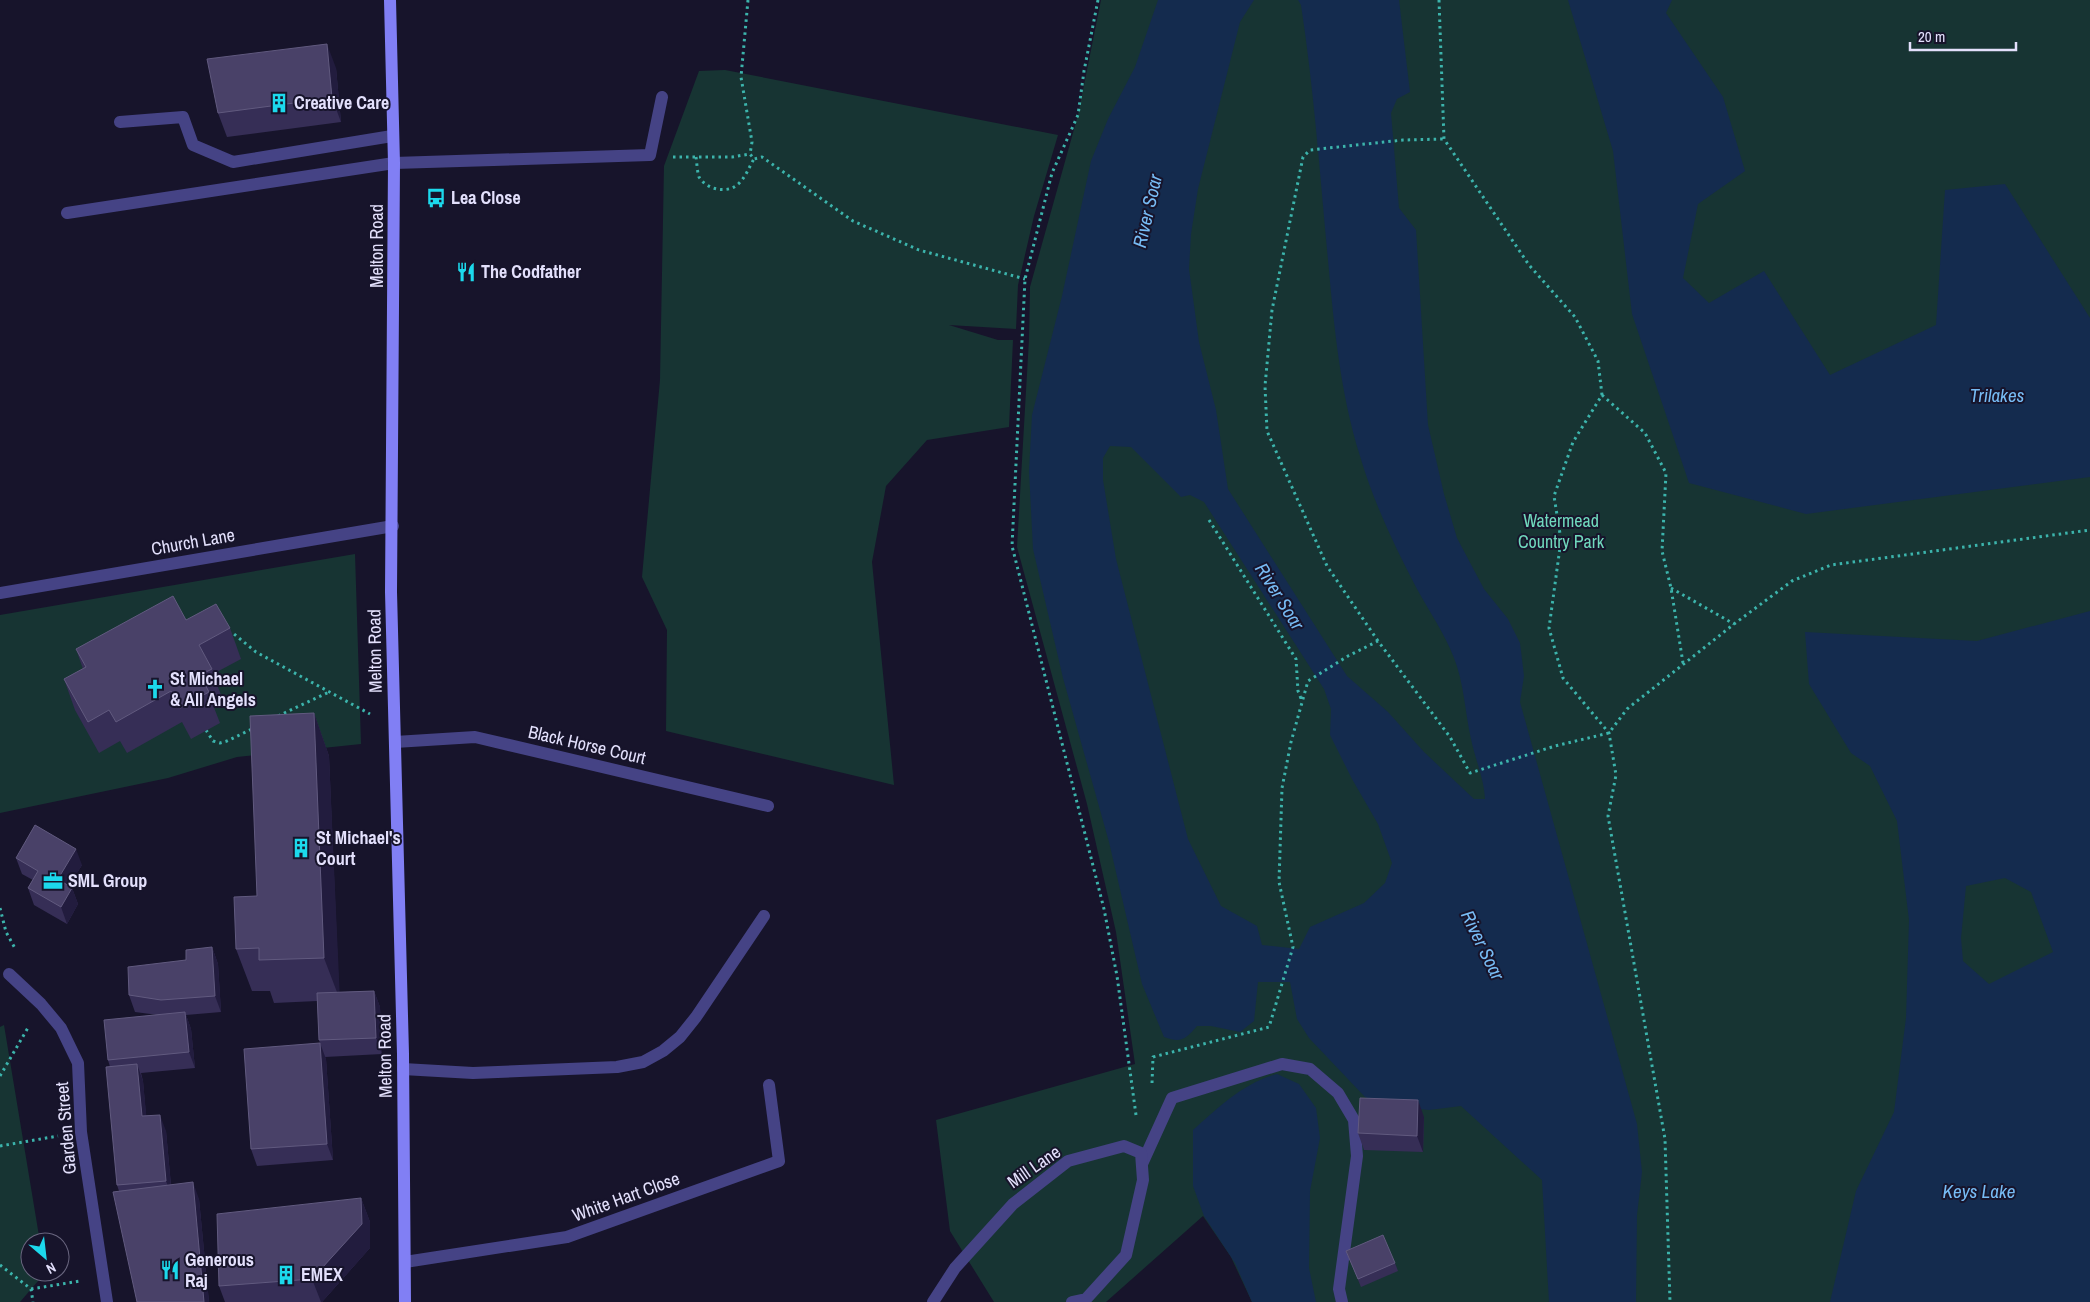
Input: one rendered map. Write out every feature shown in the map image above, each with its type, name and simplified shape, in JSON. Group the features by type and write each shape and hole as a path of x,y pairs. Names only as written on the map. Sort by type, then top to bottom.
{"street":[{"name":"Melton Road","path":"390,0 394,163 393,526 391,592 403,1069 405,1302"},
{"path":"67,213 394,163 650,155 662,97"},
{"path":"120,122 183,117 193,145 233,162 392,136"},
{"name":"Church Lane","path":"0,593 393,526"},
{"name":"Black Horse Court","path":"395,742 475,737 768,806"},
{"path":"403,1069 473,1073 617,1067 642,1062 663,1051 680,1037 696,1017 764,916"},
{"name":"Garden Street","path":"9,974 41,1004 61,1028 78,1063 81,1132 107,1302"},
{"path":"1072,1302 1086,1299 1126,1256 1143,1180 1141,1159 1172,1098 1282,1064 1310,1069 1338,1094 1354,1120 1357,1156 1339,1288 1342,1302"},
{"name":"White Hart Close","path":"405,1262 567,1237 780,1161 769,1085"},
{"name":"Mill Lane","path":"933,1302 954,1268 1013,1204 1068,1162 1124,1146 1141,1159"}],"path":[{"path":"748,0 741,77 752,142 750,154 754,159"},
{"path":"1098,0 1084,71 1078,114 1052,174 1025,279 1012,546 1104,909 1117,976 1141,1159"},
{"path":"1439,0 1444,139 1529,266 1575,317 1598,361 1602,395 1573,442 1554,496 1561,540 1549,628 1563,678 1609,733 1616,775 1608,816 1665,1139 1670,1302"},
{"path":"1444,139 1403,140 1310,150 1303,157 1272,310 1265,386 1267,431 1327,566 1378,641 1450,737 1470,773 1555,746 1609,733 1627,710 1734,624 1792,581 1831,565 2090,530"},
{"path":"667,158 732,157 750,154"},
{"path":"696,157 699,176 706,184 720,190 730,189 737,185 745,177 754,159 762,157 853,221 919,250 1025,279"},
{"path":"1602,395 1645,433 1666,473 1662,551 1671,588 1683,664"},
{"path":"1209,520 1296,659 1298,690 1302,702"},
{"path":"1671,588 1734,624"},
{"path":"225,631 234,634 256,652 395,727"},
{"path":"1151,1091 1153,1057 1269,1027 1294,947 1279,882 1282,788 1302,702 1308,681 1348,656 1378,641"},
{"path":"270,720 329,692"},
{"path":"206,730 213,741 220,743 253,729"},
{"path":"0,908 6,932 22,962 20,984"},
{"path":"0,1076 41,1004"},
{"path":"0,1146 81,1132"},
{"path":"0,1265 31,1289 33,1302"},
{"path":"31,1289 102,1277"}],"green space":[{"name":"Watermead Country Park","path":"1101,0 2090,0 2090,1302 1252,1302 1231,1257 1203,1216 1106,1302 994,1302 950,1231 936,1120 1135,1064 1116,932 1087,804 1017,547 1029,339 1030,287 1078,115"},
{"path":"725,70 1058,135 1034,216 1018,285 1016,329 949,325 998,340 1013,340 1009,427 927,440 886,486 872,562 894,785 666,731 667,630 642,577 660,380 664,166 699,71"},
{"path":"355,554 361,744 237,757 168,778 0,813 0,615"},
{"path":"4,1025 38,1232 20,1232 20,1282 37,1282 20,1302 0,1302 0,1027"}],"water":[{"name":"River Soar","path":"1158,0 1254,0 1240,22 1198,189 1191,234 1189,269 1199,342 1216,410 1228,489 1347,676 1388,712 1424,752 1474,799 1485,799 1471,739 1460,677 1454,658 1442,631 1417,589 1378,507 1365,473 1347,408 1333,309 1310,69 1301,5 1298,0 1399,0 1410,92 1397,99 1391,113 1399,208 1416,230 1428,425 1444,494 1457,538 1484,589 1508,619 1520,643 1524,676 1520,702 1637,1124 1642,1172 1637,1215 1636,1302 1549,1302 1542,1180 1461,1106 1429,1110 1388,1106 1365,1097 1309,1038 1297,1019 1290,982 1258,982 1254,1021 1240,1032 1211,1026 1197,1026 1186,1037 1179,1040 1164,1037 1142,984 1109,842 1063,678 1033,549 1029,471 1032,415 1062,296 1091,161 1108,119 1135,67","holes":["1110,446 1131,447 1181,497 1190,495 1204,502 1324,689 1331,709 1330,735 1352,779 1378,824 1392,863 1385,883 1364,903 1310,927 1299,949 1262,945 1257,926 1221,906 1188,839 1116,559 1103,480 1103,458"]},
{"name":"Trilakes","path":"1568,0 1672,0 1666,13 1723,97 1745,171 1698,204 1683,278 1709,303 1764,271 1830,375 1936,325 1945,190 2005,184 2090,318 2090,477 1806,514 1689,483 1632,314 1613,151"},
{"name":"Keys Lake","path":"2090,611 2090,1302 1830,1302 1856,1191 1894,1112 1906,1018 1909,920 1897,821 1870,766 1851,753 1809,684 1805,632 1977,641","holes":["2005,878 2031,892 2053,952 1989,984 1963,961 1961,938 1966,886"]},
{"path":"1277,1074 1299,1084 1316,1108 1320,1138 1310,1191 1309,1268 1316,1302 1252,1302 1235,1263 1204,1216 1193,1186 1193,1130 1242,1090 1253,1083"}],"building":[{"path":"327,44 332,98 218,113 207,59"},
{"path":"173,596 186,620 216,604 230,628 199,645 212,669 200,675 209,692 180,708 171,691 116,722 109,710 88,722 64,679 86,667 76,649"},
{"name":"St Michael's Court","path":"314,713 324,958 259,960 259,948 236,949 234,897 257,896 250,716"},
{"path":"35,825 76,849 58,879 72,888 61,907 28,888 38,871 16,858"},
{"path":"212,947 215,996 161,1000 129,995 128,967 186,960 186,950"},
{"path":"374,991 376,1038 319,1040 317,993"},
{"path":"185,1012 189,1052 108,1060 104,1020"},
{"path":"320,1043 327,1144 251,1149 244,1049"},
{"path":"137,1064 142,1116 160,1115 166,1181 117,1185 106,1067"},
{"path":"1360,1098 1418,1100 1417,1136 1358,1133"},
{"path":"193,1182 204,1302 137,1302 113,1192"},
{"path":"361,1198 362,1224 312,1279 219,1286 217,1214"},
{"path":"1383,1235 1395,1263 1358,1279 1346,1251"}],"place":[{"name":"Creative Care","path":"279,103"},
{"name":"Lea Close","path":"436,198"},
{"name":"The Codfather","path":"466,272"},
{"name":"St Michael & All Angels","path":"155,689"},
{"name":"St Michael's Court","path":"301,848"},
{"name":"SML Group","path":"53,881"},
{"name":"Generous Raj","path":"170,1270"},
{"name":"EMEX","path":"286,1275"}]}
